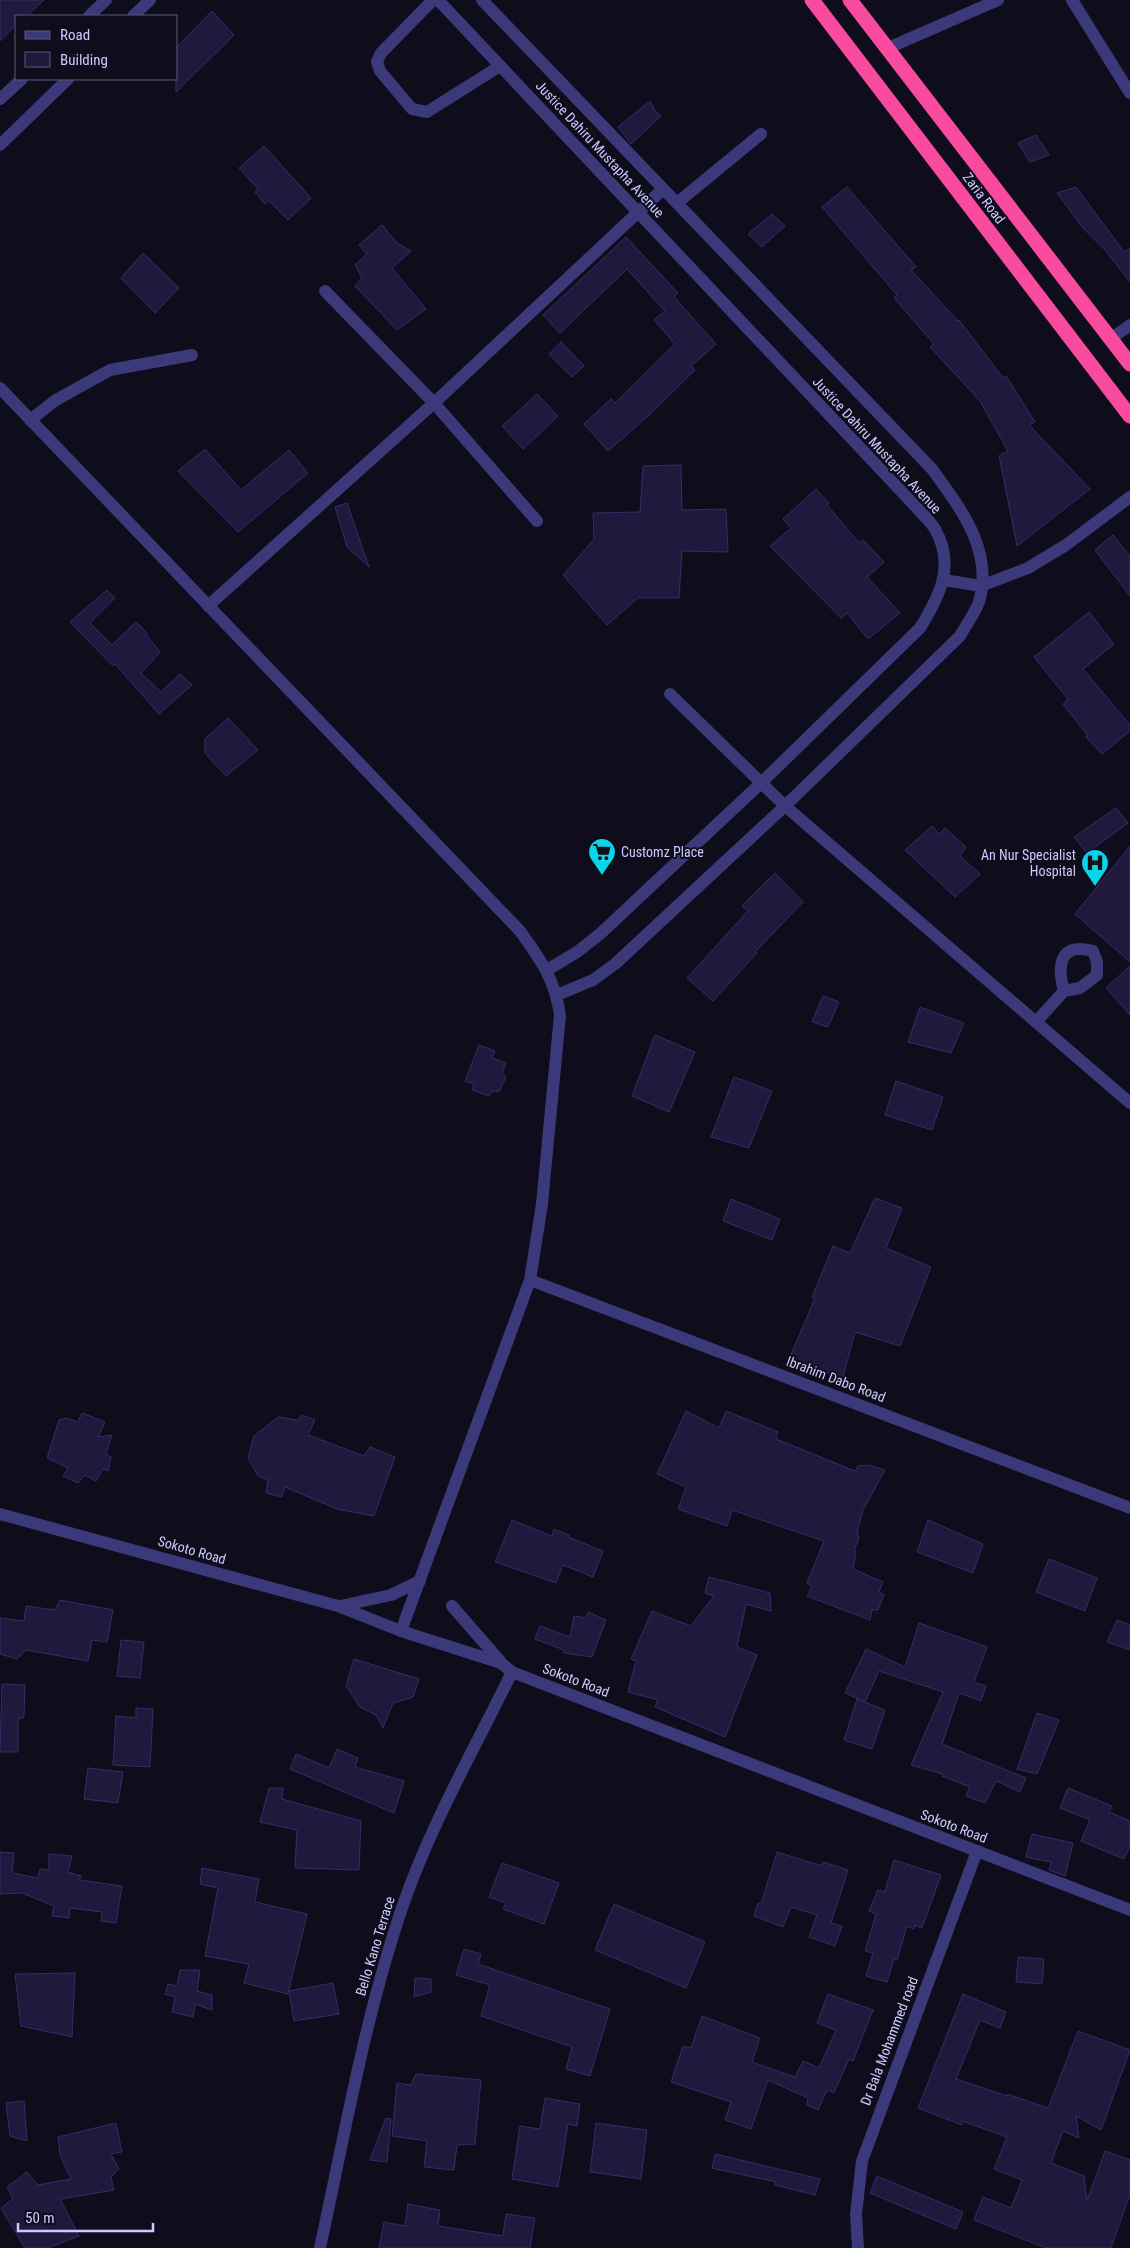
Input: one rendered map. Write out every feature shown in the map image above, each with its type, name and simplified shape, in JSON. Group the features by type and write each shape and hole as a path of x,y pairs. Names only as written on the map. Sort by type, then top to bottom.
{"highway":[{"name":"Zaria Road","path":"812,0 1130,416"},
{"name":"Zaria Road","path":"850,0 1112,338 1130,364"}],"street":[{"path":"90,15 106,0"},
{"path":"134,15 150,0"},
{"path":"433,0 381,53 377,62 380,71 412,109 427,112 500,66"},
{"name":"Justice Dahiru Mustapha Avenue","path":"438,0 935,529 943,552 944,580 937,600 920,628 761,783 600,934 577,952 547,970"},
{"path":"482,0 932,469 964,513 980,548 981,586 979,603 960,636 786,806 615,964 593,980 557,995"},
{"path":"888,48 998,0"},
{"path":"1072,0 1130,92"},
{"path":"0,99 21,80"},
{"path":"0,145 67,80"},
{"path":"677,203 761,134"},
{"path":"208,606 434,403 637,211 663,189"},
{"path":"325,291 434,403 537,521"},
{"path":"1112,338 1130,324"},
{"path":"30,420 56,400 110,370 192,355"},
{"path":"0,388 520,931 547,970 557,995 560,1014 559,1034 542,1204 530,1280 401,1631"},
{"path":"944,580 981,586 1028,568 1066,545 1130,497"},
{"path":"670,694 786,806 1130,1103"},
{"path":"1036,1022 1064,992"},
{"name":"Ibrahim Dabo Road","path":"530,1280 1130,1508"},
{"name":"Sokoto Road","path":"0,1514 338,1606 401,1631 438,1641 501,1663 512,1672 1130,1910"},
{"path":"338,1606 391,1595 420,1581"},
{"path":"452,1606 501,1663"},
{"name":"Bello Kano Terrace","path":"320,2248 374,2000 403,1904 436,1824 512,1672"},
{"name":"Dr Bala Mohammed road","path":"858,2248 856,2214 862,2161 977,1851"}],"building":[{"path":"0,0 44,0 28,15 15,15 15,26 0,41"},
{"path":"212,11 234,35 176,92 178,46"},
{"path":"650,101 655,111 661,116 631,144 618,127"},
{"path":"1036,135 1049,155 1030,162 1018,143"},
{"path":"264,146 311,198 288,220 269,201 265,204 255,192 258,189 239,168"},
{"path":"847,187 916,267 911,270 959,320 1003,378 1006,376 1035,422 1029,425 1090,489 1017,546 999,456 1008,451 980,401 930,347 934,344 894,298 897,295 822,207"},
{"path":"1076,187 1124,252 1130,249 1130,282 1105,250 1083,228 1057,193"},
{"path":"772,214 785,226 762,247 748,234"},
{"path":"382,225 397,243 411,251 392,268 426,309 397,330 355,286 362,278 355,265 367,254 359,245"},
{"path":"626,237 678,293 674,297 716,344 691,366 695,370 647,417 608,451 584,424 611,399 615,403 675,344 654,320 665,311 627,269 560,333 543,315"},
{"path":"143,253 179,288 155,313 121,278"},
{"path":"561,342 584,366 572,377 549,354"},
{"path":"537,394 558,416 523,449 502,426"},
{"path":"205,449 241,490 289,450 308,473 238,532 178,471"},
{"path":"681,465 682,510 726,509 728,552 682,551 679,598 638,598 607,625 563,575 594,539 593,513 640,512 643,466"},
{"path":"816,489 859,543 863,540 884,562 867,577 900,613 868,639 847,613 841,618 770,546 791,528 783,519"},
{"path":"347,503 369,567 347,547 335,507"},
{"path":"1113,535 1130,556 1130,596 1095,550"},
{"path":"107,590 115,598 90,623 112,645 136,622 147,633 160,652 141,673 161,692 180,674 192,685 159,714 115,664 113,666 70,622"},
{"path":"1089,612 1114,644 1083,669 1130,725 1130,731 1102,754 1086,737 1088,736 1063,704 1068,699 1034,657"},
{"path":"228,718 258,750 226,776 205,753 205,739"},
{"path":"1116,808 1128,823 1087,853 1074,837"},
{"path":"932,826 939,834 945,828 966,847 960,856 980,874 955,897 905,850"},
{"path":"1130,846 1130,962 1075,914"},
{"path":"775,873 803,902 755,952 757,953 713,1001 687,978 748,911 742,906"},
{"path":"1130,966 1130,1015 1106,988"},
{"path":"823,996 839,1002 828,1027 812,1022"},
{"path":"920,1007 964,1023 951,1053 908,1042"},
{"path":"655,1035 695,1052 669,1112 632,1096"},
{"path":"479,1045 495,1051 492,1058 506,1063 502,1073 506,1077 499,1092 493,1091 489,1096 472,1090 474,1084 465,1081"},
{"path":"734,1077 772,1091 749,1148 711,1137"},
{"path":"896,1081 943,1097 932,1130 885,1115"},
{"path":"875,1198 902,1208 886,1248 931,1267 900,1346 855,1332 843,1377 810,1368 790,1357 815,1298 812,1297 833,1246 850,1253"},
{"path":"731,1199 780,1219 772,1240 723,1221"},
{"path":"686,1411 719,1428 726,1411 778,1432 776,1439 855,1471 858,1466 868,1465 885,1470 863,1510 857,1533 859,1538 854,1550 856,1552 853,1569 883,1582 879,1592 884,1595 878,1610 872,1610 870,1620 807,1596 812,1586 807,1583 824,1541 732,1510 727,1526 678,1509 686,1487 657,1474"},
{"path":"82,1413 105,1422 98,1437 112,1435 106,1454 111,1457 108,1471 103,1469 96,1481 85,1475 78,1483 63,1476 68,1468 47,1458 59,1420 67,1418 78,1422"},
{"path":"302,1415 315,1420 308,1435 364,1456 370,1447 395,1457 374,1516 337,1509 285,1487 282,1497 266,1493 268,1480 258,1476 248,1458 254,1436 278,1417 298,1420"},
{"path":"512,1520 552,1536 554,1529 569,1535 568,1537 603,1551 593,1577 563,1565 556,1583 495,1562"},
{"path":"928,1520 983,1544 973,1573 917,1552"},
{"path":"1049,1559 1097,1578 1085,1611 1036,1592"},
{"path":"709,1577 770,1593 771,1611 746,1604 737,1647 757,1655 725,1737 655,1707 658,1700 628,1692 636,1661 631,1659 652,1611 691,1626 714,1596 705,1593"},
{"path":"60,1600 113,1610 107,1642 92,1640 88,1661 26,1650 17,1659 0,1654 0,1618 24,1621 26,1606 55,1610"},
{"path":"588,1612 606,1620 592,1657 564,1653 564,1650 535,1639 540,1626 570,1637 574,1616 586,1618"},
{"path":"1117,1620 1130,1625 1130,1650 1107,1642"},
{"path":"919,1623 987,1647 974,1682 986,1686 981,1701 959,1693 942,1744 1026,1778 1020,1792 996,1781 985,1803 966,1796 970,1787 942,1776 943,1774 911,1765 943,1692 879,1671 865,1702 845,1693 866,1649 905,1667"},
{"path":"121,1640 144,1642 140,1678 117,1676"},
{"path":"354,1659 419,1679 413,1697 393,1703 383,1728 376,1715 360,1707 346,1686"},
{"path":"2,1684 25,1685 24,1717 18,1719 18,1752 0,1752"},
{"path":"857,1699 885,1710 872,1749 844,1740"},
{"path":"136,1708 153,1709 150,1767 113,1765 116,1716 136,1718"},
{"path":"1037,1713 1059,1720 1037,1774 1017,1769"},
{"path":"337,1749 358,1758 355,1767 404,1781 394,1813 290,1769 296,1754 329,1768"},
{"path":"88,1768 123,1772 118,1803 84,1799"},
{"path":"269,1788 283,1788 282,1799 361,1821 359,1870 295,1868 297,1830 260,1822"},
{"path":"1068,1788 1112,1806 1109,1812 1130,1821 1130,1846 1124,1859 1081,1841 1090,1820 1060,1808"},
{"path":"1032,1834 1073,1843 1065,1876 1049,1870 1051,1862 1026,1857"},
{"path":"0,1852 14,1853 12,1873 38,1878 40,1869 49,1870 49,1854 72,1856 68,1872 81,1876 79,1880 122,1886 116,1923 101,1921 102,1912 70,1908 69,1918 52,1916 54,1906 22,1893 0,1894"},
{"path":"777,1852 822,1866 823,1862 848,1870 831,1923 842,1926 835,1946 809,1937 817,1915 791,1907 783,1927 754,1916 758,1903 761,1904"},
{"path":"894,1860 941,1875 922,1928 915,1925 914,1929 907,1926 897,1960 894,1959 887,1982 866,1976 873,1953 865,1951 876,1914 869,1911 878,1890 885,1892"},
{"path":"502,1863 559,1883 544,1924 503,1909 506,1903 489,1897"},
{"path":"202,1868 259,1879 255,1902 307,1914 288,1994 244,1983 249,1964 205,1956 218,1888 200,1884"},
{"path":"614,1904 705,1942 686,1988 595,1950"},
{"path":"464,1949 481,1954 478,1964 610,2009 590,2076 566,2069 572,2047 481,2016 490,1985 456,1975"},
{"path":"1018,1957 1044,1959 1042,1984 1016,1982"},
{"path":"180,1970 200,1970 197,1991 212,1995 212,2010 195,2004 193,2017 172,2012 175,1997 165,1994 168,1984 177,1986"},
{"path":"75,1973 72,2037 21,2026 15,1974"},
{"path":"415,1978 431,1979 431,1992 414,1997"},
{"path":"333,1983 339,2014 294,2021 289,1991"},
{"path":"828,1994 873,2010 853,2061 849,2059 834,2093 827,2090 818,2110 807,2105 808,2098 768,2080 751,2129 725,2120 731,2102 671,2082 683,2046 691,2048 702,2016 760,2038 752,2062 795,2077 803,2061 819,2068 836,2030 817,2023"},
{"path":"963,1994 1006,2012 1000,2028 980,2020 956,2079 1048,2108 1078,2031 1130,2050 1101,2130 1076,2116 1079,2138 1063,2131 1051,2163 1084,2176 1087,2201 1105,2151 1130,2160 1130,2194 1111,2248 1046,2248 974,2220 983,2197 1011,2208 1022,2180 994,2169 1007,2137 962,2121 962,2125 918,2108"},
{"path":"416,2074 481,2080 475,2144 457,2145 454,2170 424,2167 427,2141 392,2136 397,2083 411,2085"},
{"path":"545,2098 580,2104 577,2126 568,2124 558,2187 512,2179 520,2126 540,2129"},
{"path":"24,2101 27,2141 10,2136 6,2103"},
{"path":"386,2118 391,2119 387,2162 370,2160"},
{"path":"116,2123 122,2152 111,2154 119,2169 111,2177 114,2190 60,2199 79,2236 48,2248 25,2248 1,2208 13,2199 7,2187 27,2172 38,2185 71,2179 60,2155 58,2137"},
{"path":"596,2123 647,2130 641,2179 590,2172"},
{"path":"715,2154 820,2179 815,2195 775,2185 776,2182 712,2168"},
{"path":"877,2176 963,2212 956,2229 870,2193"},
{"path":"408,2204 440,2210 438,2226 503,2236 506,2214 535,2218 530,2248 379,2248 384,2222 405,2226"}],"place":[{"name":"Customz Place","path":"602,876"},
{"name":"An Nur Specialist Hospital","path":"1095,887"}]}
